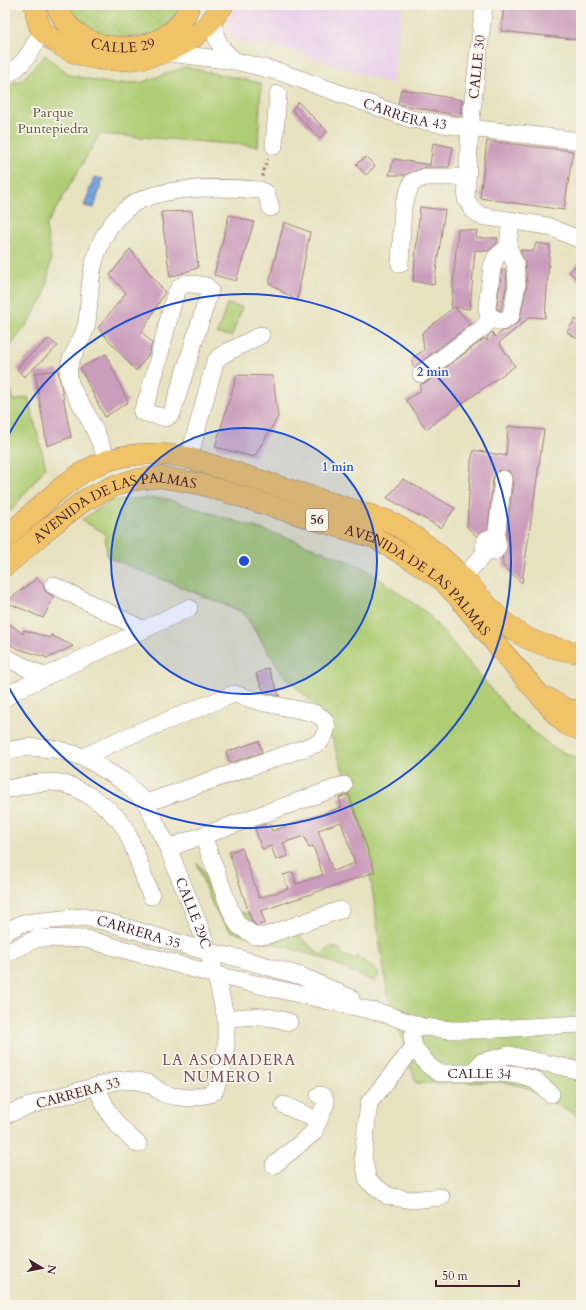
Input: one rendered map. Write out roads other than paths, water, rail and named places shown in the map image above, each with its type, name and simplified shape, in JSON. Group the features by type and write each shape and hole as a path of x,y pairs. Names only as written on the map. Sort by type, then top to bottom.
{"main road":[{"name":"CALLE 29","path":"20,5 42,30 64,47 96,58 129,59 161,52 194,37 214,10"},
{"path":"35,5 42,30"},
{"name":"CALLE 29","path":"57,5 66,24 84,39 122,48 152,42 168,35 184,18 189,5"},
{"name":"AVENIDA DE LAS PALMAS","path":"6,536 71,480 93,466 137,454 150,453 189,458 388,521 411,534 432,549 492,610 522,635 548,647 577,654"},
{"name":"AVENIDA DE LAS PALMAS","path":"5,566 51,526 85,500 116,485 134,480 160,477 194,482 375,538 414,561 442,580 567,725 581,730"},
{"path":"540,693 562,708 581,710"}],"street":[{"name":"CALLE 30","path":"484,5 470,128 466,177 466,199 472,209 481,216 546,226 581,240"},
{"path":"214,10 213,28 218,43 234,61"},
{"path":"5,75 15,70 22,62 42,30"},
{"name":"CARRERA 43","path":"161,52 234,61 280,72 326,87 411,119 470,128 581,141"},
{"path":"274,146 278,94"},
{"path":"400,264 403,206 412,182 425,177 466,177"},
{"path":"108,461 85,411 71,387 68,370 70,359 81,341 86,327 91,279 96,253 105,234 125,209 139,201 165,192 205,187 260,190 266,193 271,208"},
{"path":"508,247 496,257 492,267 487,307 488,314 492,318 502,322 507,320 513,312 517,285 516,267 508,247 510,220"},
{"path":"186,283 206,286 210,290 172,413 166,418 142,412 150,390 175,295 179,288 186,283"},
{"path":"421,374 481,329 492,318"},
{"path":"189,458 215,362 220,356 261,335"},
{"path":"462,578 491,545 503,479"},
{"path":"53,585 144,630"},
{"path":"5,698 45,677 189,608"},
{"path":"5,657 45,677"},
{"path":"84,757 121,739 234,694 265,703 314,713 324,718 327,726 325,734 319,743 146,804"},
{"name":"CALLE 29C","path":"5,751 28,747 55,749 84,757 123,781 146,804 168,848 209,952 226,1019 226,1046 222,1070 215,1090 210,1094 201,1097 190,1098 172,1096"},
{"path":"5,790 30,784 51,782 67,785 102,803 116,817 124,828 151,896"},
{"path":"168,848 344,786"},
{"path":"203,836 230,909 238,925 255,936 265,936 340,910"},
{"name":"CARRERA 35","path":"5,932 23,923 83,917 107,922 209,952 238,958 301,976 382,1013"},
{"path":"151,957 152,935"},
{"name":"CARRERA 35","path":"5,954 38,938 86,938 216,976 240,979 382,1013 415,1024 451,1030 479,1030 581,1024"},
{"path":"226,1019 258,1015 273,1016 289,1022"},
{"name":"CALLE 34","path":"415,1024 414,1047 428,1065 439,1073 500,1073 518,1075 535,1080 551,1094"},
{"path":"414,1047 369,1103 363,1156 368,1181 388,1196 411,1200 441,1197"},
{"path":"472,1073 482,1062 509,1056 581,1071"},
{"name":"CARRERA 33","path":"5,1115 43,1101 120,1080 138,1080 150,1084 162,1093 172,1096"},
{"path":"97,1087 106,1110 118,1127 138,1144"},
{"path":"274,1165 313,1133 326,1103 324,1098 319,1094"},
{"path":"284,1104 319,1121"}],"water":[{"path":"94,177 103,179 94,208 84,206"}],"district":[{"name":"LA ASOMADERA NUMERO 1","path":"229,1068"}],"park label":[{"name":"Parque Puntepiedra","path":"53,120"}]}
